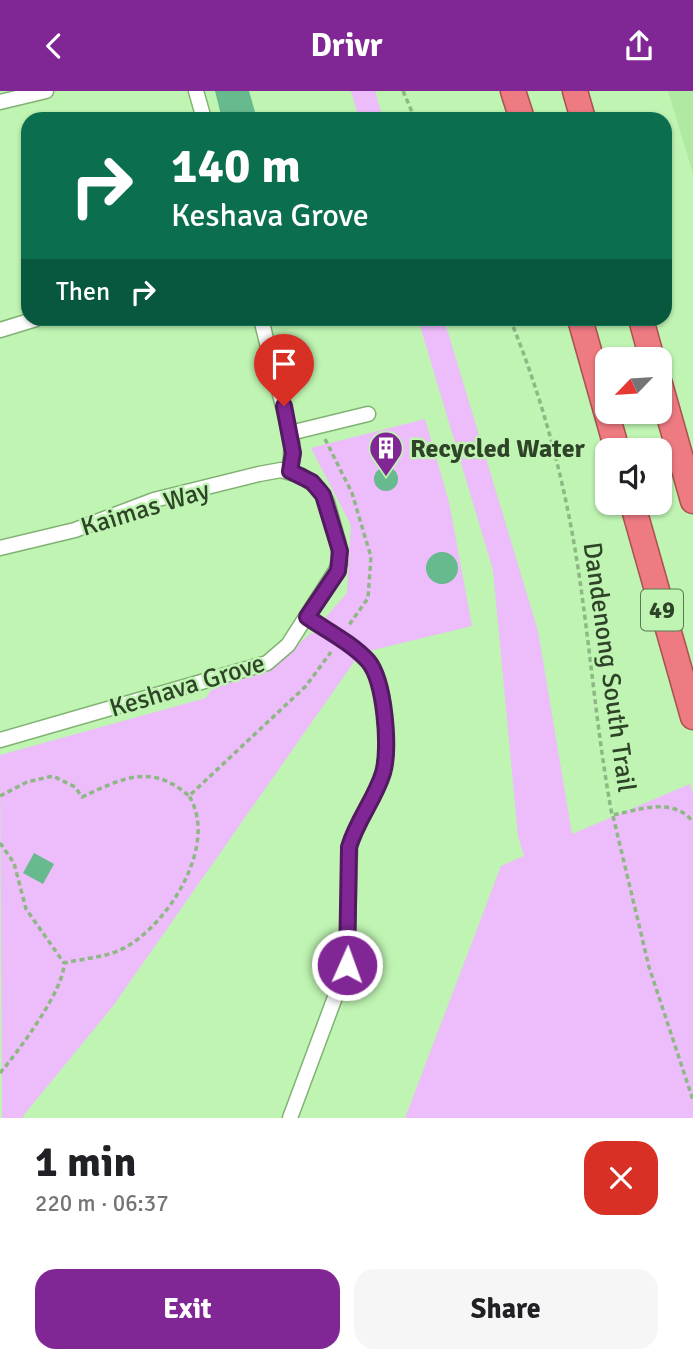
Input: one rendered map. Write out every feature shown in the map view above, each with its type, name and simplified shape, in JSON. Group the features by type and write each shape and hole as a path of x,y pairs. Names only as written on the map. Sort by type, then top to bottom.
{"highway":[{"path":"513,91 520,112"},
{"path":"575,91 581,112"},
{"path":"582,326 614,438"},
{"path":"643,326 649,347"},
{"path":"671,424 693,501"},
{"name":"49","path":"636,515 693,717"}],"street":[{"path":"0,102 46,91"},
{"path":"196,91 202,112"},
{"path":"0,330 21,324"},
{"path":"263,326 290,433 293,453 290,471"},
{"path":"290,433 368,414"},
{"name":"Kaimas Way","path":"0,548 75,530 168,496 259,474 290,471"},
{"name":"Keshava Grove","path":"0,740 267,663 280,654 338,571 340,551 323,495 312,482 290,471"},
{"path":"290,1118 347,965 349,847 354,829 380,779 386,757 378,680 368,661 307,617"}],"path":[{"path":"403,91 412,112"},
{"name":"Dandenong South Trail","path":"513,326 538,395 564,495 576,555 597,724 612,815 667,806 682,810 693,822"},
{"path":"188,796 306,686 368,598 370,557 352,493 341,466 329,451 320,426"},
{"path":"0,796 27,782 53,776 75,787 82,797 136,775 160,779 188,796 196,817 193,859 169,909 128,946 110,955 64,963"},
{"path":"612,815 649,967 693,1100"},
{"path":"0,843 14,863 26,909 64,963 61,975 31,1035 0,1073"}],"shaded area":[{"path":"351,91 375,91 381,112 357,112"},
{"path":"668,91 693,91 693,174"},
{"path":"420,326 446,326 538,631 572,834 690,784 693,795 693,1118 405,1118 501,866 524,856 518,836 493,570"},
{"path":"425,419 449,502 472,626 369,651 325,618 347,593 351,525 311,448"},
{"path":"311,633 316,633 356,659 113,1006 24,1118 2,1118 0,755 206,698 213,687 253,673 268,671"}],"building":[{"path":"215,91 249,91 255,112 220,112"},
{"name":"Recycled Water","path":"386,467 397,474 398,479 391,490 386,491 375,484 374,479 381,468"},
{"path":"442,552 453,557 458,568 453,579 442,584 431,579 426,568 431,557"},
{"path":"34,853 54,864 43,884 23,873"}],"place":[{"name":"Recycled Water","path":"386,478"}],"route":[{"path":"284,406 292,442 290,471 312,482 323,495 332,518 341,558 338,571 307,617 368,661 378,680 386,742 383,772 354,829 349,847 347,965"}]}
